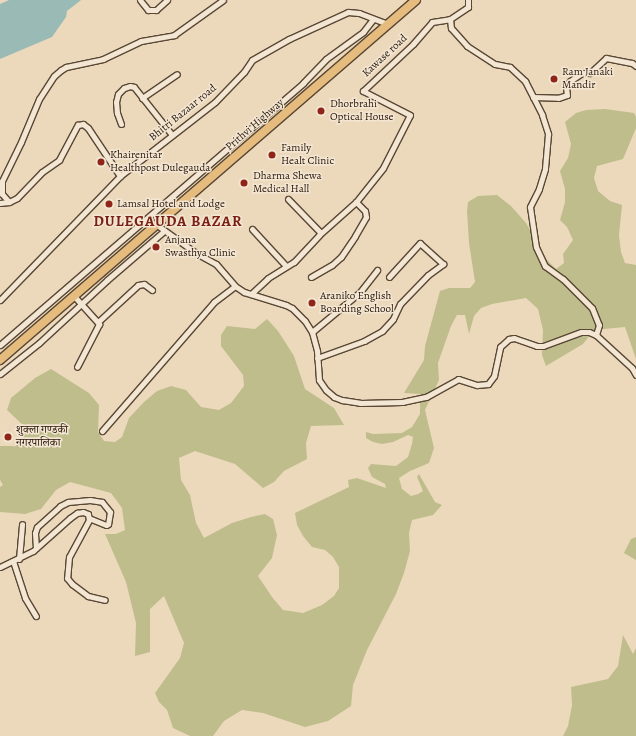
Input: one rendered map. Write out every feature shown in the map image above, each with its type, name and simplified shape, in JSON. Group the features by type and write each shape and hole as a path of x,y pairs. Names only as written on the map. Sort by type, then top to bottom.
{"highway":[{"name":"Prithvi Highway","path":"0,360 416,0"}],"street":[{"path":"140,1 148,10 156,10 168,0"},
{"path":"8,202 2,194 2,181 21,142 39,99 54,76 66,67 102,59 140,41 174,35 223,0"},
{"name":"Kawase road","path":"356,202 383,168 410,115 363,91 413,44 432,22 450,19 468,7 468,0"},
{"name":"Bhitri Bazaar road","path":"0,300 120,176 215,102 244,72 252,60 259,55 348,12 359,13 388,24"},
{"path":"0,345 303,83 326,59 362,32 373,19"},
{"path":"450,19 451,28 467,46 495,64 510,67 525,81 542,115 548,134 545,169 539,189 530,207 536,247 545,266 563,279 592,308 599,325 596,335"},
{"path":"533,98 558,98 567,95 566,87 570,81 582,73 590,73 606,58 632,63 636,66"},
{"path":"142,98 177,74"},
{"path":"121,124 116,107 118,94 124,88 130,86 134,87 172,136"},
{"path":"0,203 8,202 17,198 42,172 58,160 78,125 83,124 88,128 120,176"},
{"path":"288,199 321,233"},
{"path":"251,294 268,278 300,256 321,233 356,202 365,211 366,217 341,257 332,265 311,277"},
{"path":"157,225 216,264 235,286 244,292 286,304 305,321 312,332 317,351 319,380 326,390 334,397 360,403 402,402 426,397 458,379 477,384 488,384 494,376 500,347 509,339 514,338 531,345 543,346 581,332 589,332 596,335 632,368 636,375"},
{"path":"252,229 286,266"},
{"path":"0,374 39,343 164,231"},
{"path":"317,358 364,341 382,331 393,319 400,304 428,275 443,264 420,243 389,277"},
{"path":"312,332 360,292 377,270"},
{"path":"98,321 138,285 144,284 152,290"},
{"path":"102,431 214,302 235,286"},
{"path":"74,296 98,321 98,327 77,367"},
{"path":"0,567 13,562 36,548 64,522 77,513 83,512 88,514 89,518 106,525 110,519 110,512 102,502 90,500 68,502 60,506 37,527 35,533 36,548"},
{"path":"89,518 69,556 67,578 72,584 88,596 105,600"},
{"path":"19,558 22,524"},
{"path":"13,562 25,598 36,616"}],"shaded area":[{"path":"605,109 634,113 636,117 636,128 623,159 597,166 594,178 598,191 610,201 622,205 619,235 621,252 625,263 636,265 636,359 625,327 594,330 583,344 546,366 542,355 543,330 538,309 526,298 492,304 481,308 474,316 469,334 465,315 457,315 451,326 438,363 439,380 425,410 434,448 429,463 410,471 399,478 402,489 411,496 423,491 417,477 419,474 435,502 442,505 433,515 412,520 409,533 410,551 404,573 396,594 367,650 353,685 351,706 328,721 305,727 263,713 242,710 224,721 213,736 190,736 173,728 167,710 159,702 155,693 180,658 184,643 164,596 150,609 150,652 135,656 136,623 126,582 105,534 116,534 125,530 122,508 111,493 70,482 56,490 41,509 25,514 0,512 0,487 3,485 0,480 0,446 14,446 23,439 26,428 7,410 11,398 35,378 51,369 89,393 99,405 98,432 104,441 115,442 122,437 129,418 144,402 157,391 171,386 186,390 201,407 219,410 231,403 244,386 243,375 221,346 221,335 227,326 255,329 267,319 278,331 294,356 305,389 334,408 344,425 311,426 306,443 307,459 284,471 274,482 263,488 235,464 195,451 179,458 181,480 190,495 196,523 204,538 232,523 251,517 265,514 273,519 277,535 272,558 258,576 283,610 303,613 322,605 334,596 339,588 339,567 333,557 325,550 312,547 303,536 297,525 295,513 349,487 348,480 357,478 386,488 385,484 372,477 368,468 371,464 396,466 408,457 413,437 408,435 393,442 382,444 373,442 366,438 366,432 373,434 402,433 412,427 420,414 420,394 404,393 424,360 425,346 440,291 449,288 470,288 475,282 469,243 467,211 468,202 478,196 497,195 511,206 526,223 547,260 556,269 564,263 563,254 573,240 567,227 560,220 565,202 565,189 560,171 568,158 571,144 565,122 576,113 586,110"},
{"path":"636,537 636,560 624,553 631,539"},
{"path":"623,635 633,654 636,648 636,736 563,736 568,726 572,705 571,687 608,679 618,666"}],"water":[{"path":"9,0 81,0 67,11 66,17 52,37 0,59 0,4"}],"place":[{"name":"Ram Janaki Mandir","path":"554,79"},
{"name":"Dhorbrahi Optical House","path":"321,111"},
{"name":"Family Healt Clinic","path":"272,155"},
{"name":"Khairenitar Healthpost Dulegauda","path":"101,162"},
{"name":"Dharma Shewa Medical Hall","path":"244,183"},
{"name":"Lamsal Hotel and Lodge","path":"109,204"},
{"name":"Anjana Swasthya Clinic","path":"156,247"},
{"name":"Araniko English Boarding School","path":"312,303"},
{"name":"शुक्ला गण्डकी नगरपालिका","path":"8,437"}],"district":[{"name":"DULEGAUDA BAZAR","path":"168,222"}]}
